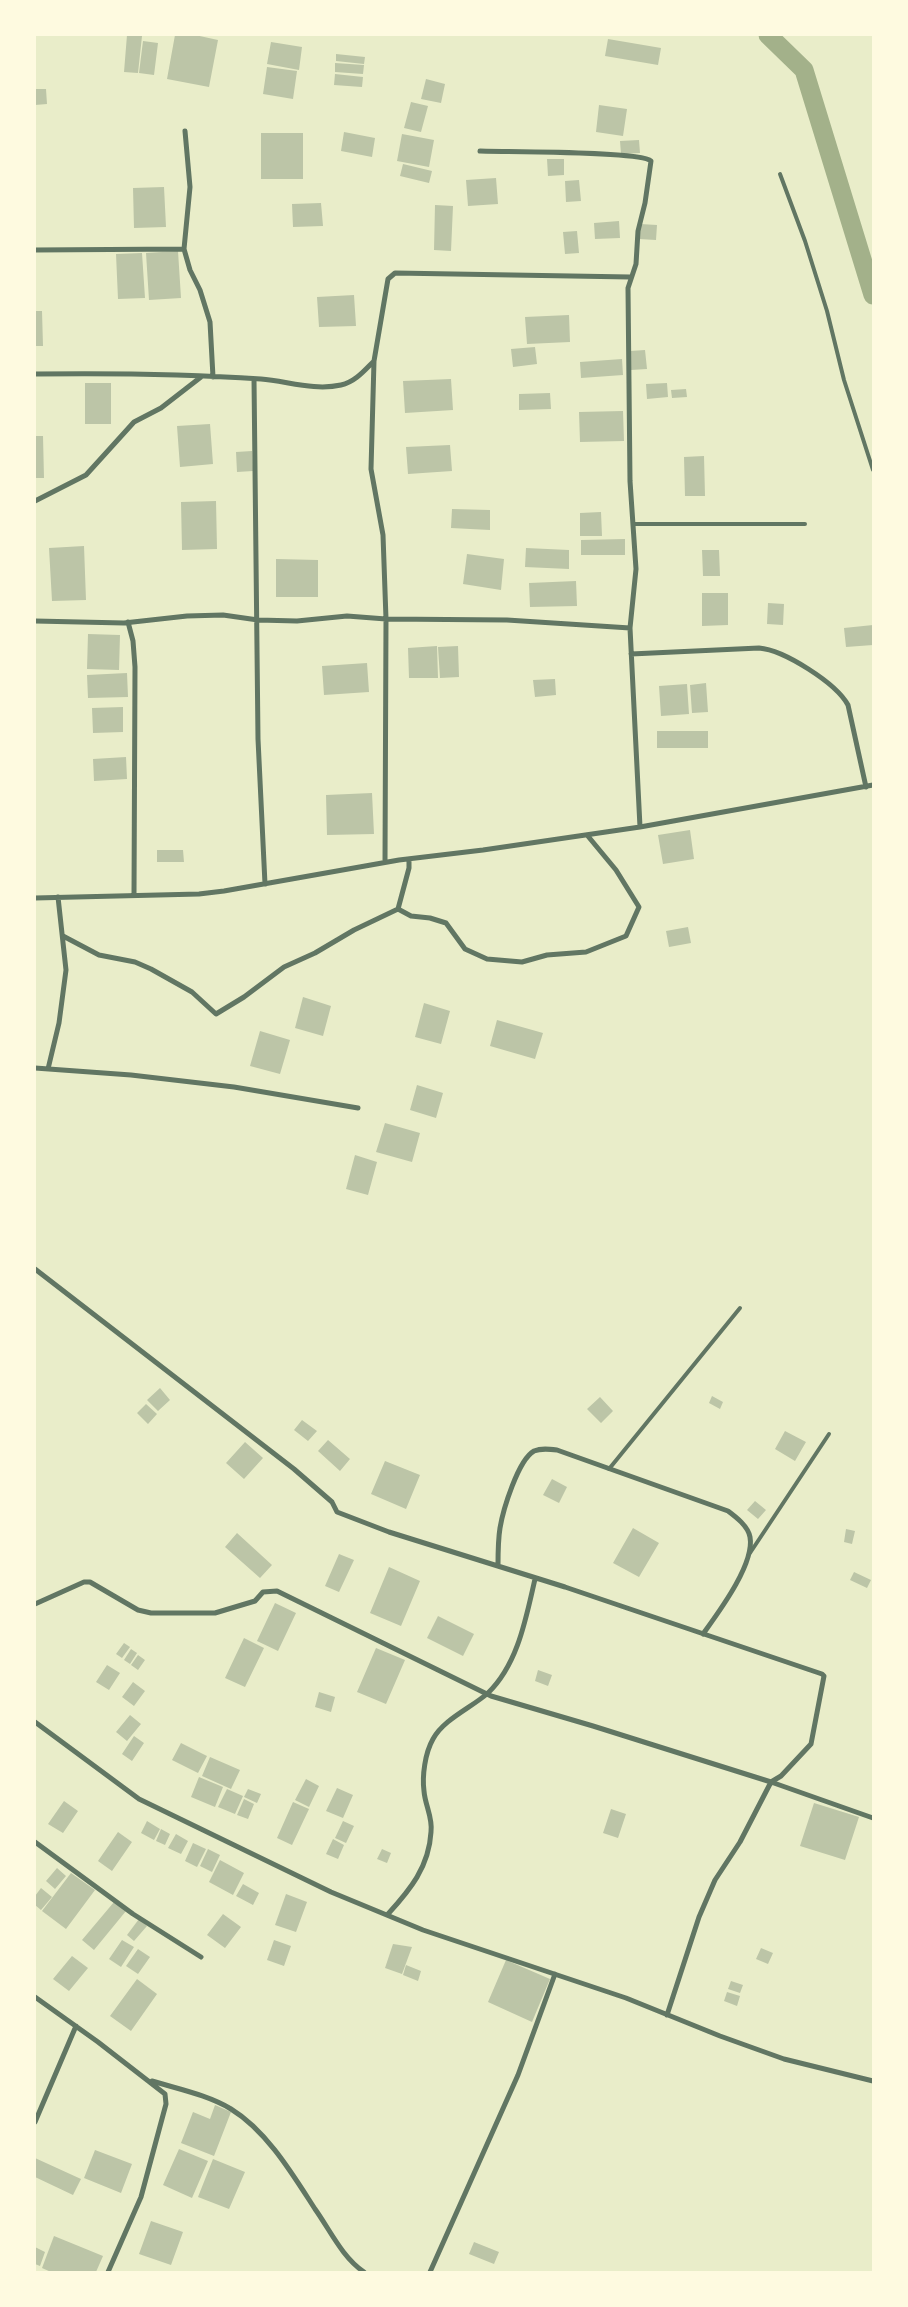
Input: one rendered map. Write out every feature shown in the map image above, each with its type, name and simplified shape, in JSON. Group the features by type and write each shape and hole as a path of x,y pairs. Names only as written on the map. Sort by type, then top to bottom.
{"street":[{"path":"185,131 190,187 184,249 210,322 213,377"},
{"path":"480,151 606,154 648,158 652,165 638,231 636,264 630,277 628,288 630,481 634,524 636,587 630,628 640,827"},
{"path":"35,250 184,249"},
{"path":"385,862 386,619 383,535 371,469 374,361 390,275 630,277"},
{"path":"35,374 135,373 254,379 308,386 342,385 360,376 374,361"},
{"path":"35,501 86,476 134,422 161,408 201,377"},
{"path":"254,379 258,739 266,884"},
{"path":"35,621 128,622 187,616 223,615 258,620 298,621 337,616 386,619 507,620 630,628"},
{"path":"128,622 133,641 135,667 134,895"},
{"path":"631,654 759,648 771,649 780,653 831,685 843,696 848,705 866,787"},
{"path":"35,898 200,894 409,858 640,827 873,785"},
{"path":"398,909 411,916 430,918 446,923 465,949 487,959 522,962 547,954 586,952 609,944 626,936 639,906 616,870 587,835"},
{"path":"398,909 409,858"},
{"path":"48,1069 64,993 66,970 58,897"},
{"path":"63,936 98,955 135,962 151,970 192,992 216,1014 244,997 284,967 315,953 354,930 398,909"},
{"path":"35,1068 131,1075 234,1087 358,1108"},
{"path":"35,1269 294,1469 332,1502 338,1512 389,1532 819,1672 824,1676 812,1744 787,1770 771,1782 740,1842 715,1880 696,1925 667,2014"},
{"path":"498,1566 499,1529 503,1513 519,1472 528,1456 535,1451 547,1448 608,1468 728,1511 744,1525 750,1536 748,1556 725,1603 703,1634"},
{"path":"388,1914 418,1878 426,1855 431,1833 424,1790 426,1765 432,1739 445,1725 486,1694 500,1680 512,1659 535,1579"},
{"path":"35,1604 84,1582 90,1582 138,1610 151,1613 216,1613 255,1601 263,1592 277,1591 486,1694 771,1782 873,1818"},
{"path":"35,1722 139,1799 331,1892 423,1930 556,1974 784,2059 873,2081"},
{"path":"35,1842 134,1914 201,1957"},
{"path":"430,2272 518,2075 556,1974"},
{"path":"35,1997 149,2080 165,2094 166,2104 141,2196 108,2272"},
{"path":"35,2122 76,2026"},
{"path":"149,2080 204,2097 232,2110 252,2126 273,2149 310,2200 348,2260 364,2272"}],"lane":[{"path":"780,174 827,310 844,380 873,470"},
{"path":"634,524 805,524"},
{"path":"608,1468 740,1308"},
{"path":"748,1556 829,1434"}],"building":[{"path":"127,35 142,36 138,73 124,72"},
{"path":"175,35 195,35 218,40 209,87 167,79"},
{"path":"608,39 661,48 658,65 605,56"},
{"path":"143,41 158,43 154,75 139,73"},
{"path":"271,42 302,47 299,70 267,64"},
{"path":"336,54 365,57 364,64 336,61"},
{"path":"335,63 364,65 363,74 335,72"},
{"path":"267,67 297,71 293,99 263,94"},
{"path":"335,74 363,77 362,87 334,85"},
{"path":"426,79 445,84 441,103 421,99"},
{"path":"35,89 46,89 47,104 35,105"},
{"path":"411,102 428,106 421,132 404,128"},
{"path":"599,105 627,109 623,136 596,132"},
{"path":"344,132 375,138 372,157 341,151"},
{"path":"261,133 303,133 303,179 261,179"},
{"path":"402,134 434,140 429,167 397,161"},
{"path":"639,140 640,153 621,154 620,141"},
{"path":"547,159 564,159 564,175 548,176"},
{"path":"403,164 432,171 429,183 400,176"},
{"path":"496,178 498,204 468,206 466,180"},
{"path":"579,180 581,201 566,202 565,181"},
{"path":"164,187 166,227 134,228 133,188"},
{"path":"321,203 323,226 293,227 292,204"},
{"path":"435,205 453,206 451,251 434,250"},
{"path":"619,221 620,238 595,239 594,223"},
{"path":"640,224 657,225 656,240 639,239"},
{"path":"577,231 579,253 565,254 563,232"},
{"path":"178,251 181,298 149,300 146,253"},
{"path":"142,253 145,298 118,299 116,254"},
{"path":"354,295 356,326 319,327 317,297"},
{"path":"35,311 42,311 43,346 35,346"},
{"path":"569,315 570,342 527,344 525,317"},
{"path":"535,347 537,364 513,367 511,349"},
{"path":"645,350 647,369 631,370 630,351"},
{"path":"622,359 623,375 581,378 580,362"},
{"path":"451,379 453,410 405,413 403,381"},
{"path":"85,383 111,383 111,424 85,424"},
{"path":"667,383 668,397 647,399 646,384"},
{"path":"686,389 687,397 672,398 671,390"},
{"path":"550,393 551,409 519,410 519,394"},
{"path":"623,411 624,441 580,442 579,412"},
{"path":"210,424 213,464 180,467 177,426"},
{"path":"35,436 43,436 44,478 35,478"},
{"path":"450,445 452,471 408,474 406,447"},
{"path":"252,451 253,471 237,472 236,452"},
{"path":"704,456 705,496 685,496 684,457"},
{"path":"216,501 217,549 182,550 181,502"},
{"path":"452,509 490,510 490,530 451,528"},
{"path":"601,512 602,536 580,536 580,513"},
{"path":"625,539 625,555 581,555 581,540"},
{"path":"84,546 86,600 52,601 49,548"},
{"path":"526,548 569,550 569,569 525,567"},
{"path":"702,550 719,550 720,576 703,576"},
{"path":"467,554 504,559 501,590 463,584"},
{"path":"276,559 318,560 318,597 276,597"},
{"path":"576,581 577,606 530,607 529,583"},
{"path":"702,593 728,593 728,625 702,626"},
{"path":"768,603 784,604 783,625 767,624"},
{"path":"873,625 873,645 846,647 844,628"},
{"path":"88,634 120,635 119,670 87,669"},
{"path":"437,646 438,678 409,678 408,648"},
{"path":"458,646 459,677 440,678 438,647"},
{"path":"367,663 369,692 324,695 322,666"},
{"path":"127,673 128,697 88,698 87,675"},
{"path":"555,679 556,695 535,697 533,680"},
{"path":"706,683 708,712 692,713 690,685"},
{"path":"687,684 689,714 661,716 659,686"},
{"path":"123,707 123,732 93,733 92,708"},
{"path":"657,731 708,731 708,748 657,748"},
{"path":"126,757 127,779 94,781 93,759"},
{"path":"372,793 374,834 327,835 326,795"},
{"path":"690,830 694,859 663,864 658,835"},
{"path":"157,850 183,850 184,862 157,862"},
{"path":"688,927 691,943 669,947 666,931"},
{"path":"303,997 331,1006 323,1036 295,1028"},
{"path":"424,1003 450,1011 441,1044 415,1037"},
{"path":"497,1020 543,1033 535,1059 490,1046"},
{"path":"260,1031 290,1040 280,1074 250,1066"},
{"path":"417,1085 443,1093 436,1118 410,1110"},
{"path":"385,1123 420,1133 412,1162 376,1152"},
{"path":"355,1155 377,1162 368,1195 346,1189"},
{"path":"160,1388 170,1400 158,1411 147,1400"},
{"path":"712,1396 723,1402 720,1409 709,1403"},
{"path":"600,1397 613,1411 601,1423 587,1409"},
{"path":"146,1404 157,1414 148,1424 137,1413"},
{"path":"302,1420 317,1431 308,1441 294,1430"},
{"path":"785,1431 806,1442 795,1461 775,1449"},
{"path":"328,1440 350,1459 340,1471 318,1451"},
{"path":"245,1442 263,1458 244,1479 226,1463"},
{"path":"385,1461 420,1475 406,1509 371,1494"},
{"path":"552,1479 567,1487 559,1503 543,1495"},
{"path":"755,1501 766,1510 758,1519 747,1510"},
{"path":"633,1528 659,1543 639,1577 613,1563"},
{"path":"846,1529 855,1531 852,1544 844,1542"},
{"path":"237,1533 272,1565 260,1578 225,1547"},
{"path":"339,1554 354,1560 339,1592 325,1586"},
{"path":"389,1567 420,1581 401,1626 370,1613"},
{"path":"854,1572 871,1580 867,1588 850,1580"},
{"path":"275,1603 296,1613 278,1651 257,1641"},
{"path":"438,1616 474,1634 463,1656 427,1638"},
{"path":"244,1638 264,1648 245,1687 225,1678"},
{"path":"124,1643 130,1647 122,1658 116,1654"},
{"path":"376,1648 405,1660 386,1704 357,1692"},
{"path":"131,1649 137,1653 130,1664 124,1660"},
{"path":"138,1655 145,1660 138,1670 131,1665"},
{"path":"107,1665 120,1673 109,1690 96,1682"},
{"path":"538,1670 552,1675 548,1686 535,1681"},
{"path":"133,1682 145,1691 134,1706 122,1697"},
{"path":"319,1692 335,1697 331,1712 315,1707"},
{"path":"130,1715 141,1724 127,1741 116,1732"},
{"path":"134,1736 144,1743 132,1761 122,1754"},
{"path":"181,1743 207,1756 198,1773 172,1760"},
{"path":"210,1757 240,1770 231,1789 202,1776"},
{"path":"199,1777 223,1787 215,1807 191,1797"},
{"path":"306,1779 319,1786 309,1807 295,1800"},
{"path":"337,1788 353,1795 343,1818 326,1811"},
{"path":"227,1789 243,1796 235,1814 218,1807"},
{"path":"248,1789 261,1794 257,1803 244,1797"},
{"path":"244,1799 254,1804 248,1819 237,1815"},
{"path":"64,1801 78,1811 63,1833 48,1824"},
{"path":"293,1802 309,1809 292,1845 277,1838"},
{"path":"814,1803 859,1817 845,1860 800,1846"},
{"path":"611,1809 626,1814 618,1838 603,1833"},
{"path":"147,1821 160,1829 154,1840 141,1833"},
{"path":"343,1821 354,1826 346,1843 335,1838"},
{"path":"161,1829 170,1834 165,1845 156,1841"},
{"path":"118,1832 132,1842 112,1871 98,1861"},
{"path":"176,1834 188,1841 181,1854 168,1848"},
{"path":"333,1839 344,1845 338,1859 326,1854"},
{"path":"193,1843 206,1849 197,1867 185,1861"},
{"path":"208,1849 220,1855 212,1872 200,1866"},
{"path":"382,1849 391,1853 387,1863 377,1859"},
{"path":"220,1860 244,1873 233,1895 209,1882"},
{"path":"57,1868 66,1876 55,1889 46,1881"},
{"path":"71,1873 95,1890 66,1929 42,1911"},
{"path":"243,1884 259,1893 253,1905 236,1896"},
{"path":"41,1888 52,1897 41,1910 35,1905 35,1896"},
{"path":"286,1894 307,1902 296,1932 275,1925"},
{"path":"114,1902 126,1911 94,1950 82,1940"},
{"path":"223,1914 241,1927 225,1948 207,1935"},
{"path":"139,1919 147,1926 134,1941 127,1935"},
{"path":"122,1940 134,1947 121,1967 109,1959"},
{"path":"274,1940 291,1946 284,1966 267,1960"},
{"path":"393,1944 412,1947 402,1974 385,1968"},
{"path":"761,1948 773,1953 768,1964 756,1959"},
{"path":"138,1949 150,1957 138,1974 126,1966"},
{"path":"72,1956 88,1968 69,1991 53,1979"},
{"path":"506,1960 550,1979 532,2022 488,2002"},
{"path":"406,1965 421,1971 418,1981 403,1975"},
{"path":"137,1979 157,1994 131,2031 110,2016"},
{"path":"731,1981 743,1985 740,1993 728,1989"},
{"path":"727,1992 740,1996 737,2006 724,2001"},
{"path":"215,2105 231,2112 214,2156 181,2143 193,2112 210,2119"},
{"path":"179,2149 208,2161 192,2198 163,2185"},
{"path":"95,2150 132,2164 121,2193 84,2178"},
{"path":"35,2158 81,2179 73,2195 35,2177"},
{"path":"213,2159 245,2172 229,2209 198,2197"},
{"path":"151,2221 183,2232 171,2265 139,2254"},
{"path":"54,2236 103,2256 96,2272 51,2272 42,2268"},
{"path":"474,2242 499,2252 494,2264 469,2254"},
{"path":"35,2247 45,2252 40,2266 35,2264"}],"waterway":[{"path":"768,35 804,70 873,295"}]}
